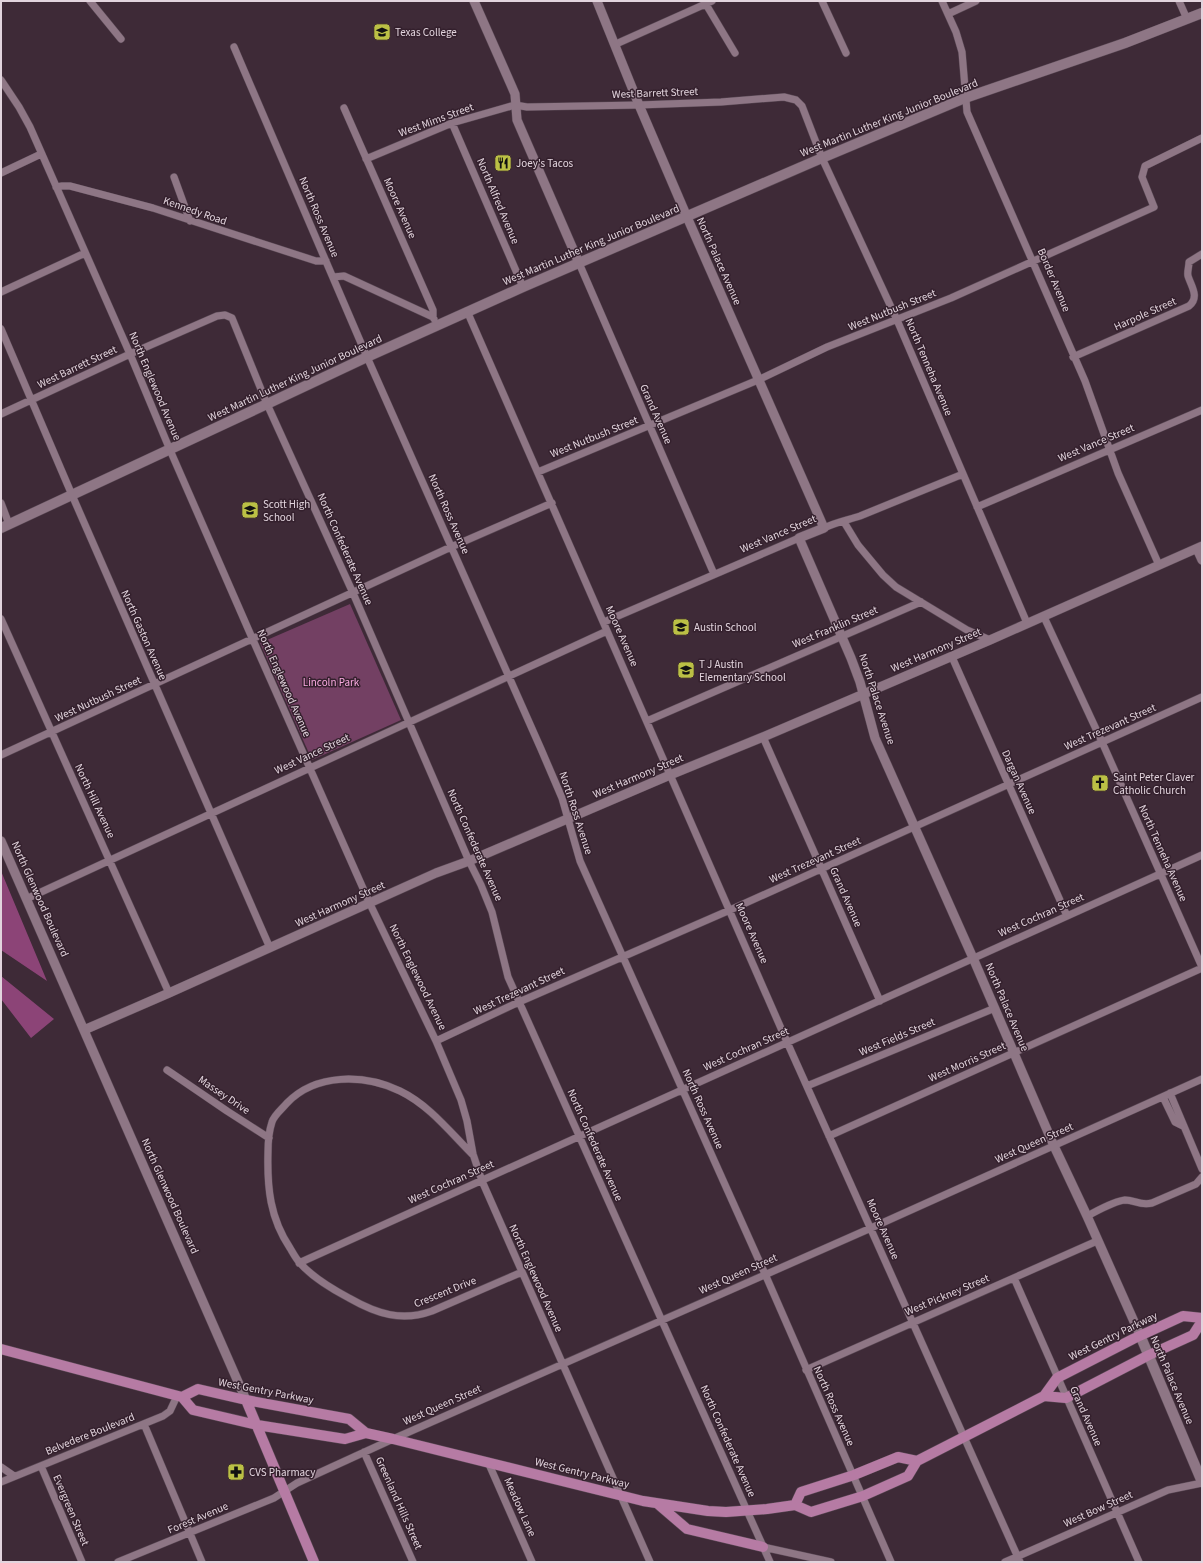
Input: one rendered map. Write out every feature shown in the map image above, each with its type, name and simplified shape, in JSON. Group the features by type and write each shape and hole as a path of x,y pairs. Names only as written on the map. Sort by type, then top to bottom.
{"main road":[{"name":"West Martin Luther King Junior Boulevard","path":"5,526 367,357 435,321 467,312 822,158 965,98 1124,43 1202,12"},
{"name":"West Gentry Parkway","path":"1,1349 179,1396 193,1410 257,1425 345,1439 366,1433 393,1438 658,1504 708,1511 747,1511 795,1505 811,1512 863,1496 908,1476 917,1461 1044,1396 1057,1378 1140,1335 1183,1316 1202,1319 1193,1335 1149,1355 1066,1398"},
{"name":"North Palace Avenue","path":"1140,1335 1202,1483"},
{"name":"West Gentry Parkway","path":"179,1396 198,1389 246,1400 349,1419 366,1433"},
{"path":"1044,1396 1066,1398"},
{"name":"North Glenwood Boulevard","path":"246,1400 314,1562"},
{"path":"795,1505 801,1492 854,1475 898,1457 917,1461"},
{"path":"658,1504 687,1529 763,1547"}],"street":[{"path":"90,1 121,39"},
{"path":"474,1 515,94 517,120 578,263"},
{"name":"North Palace Avenue","path":"598,1 639,106 824,528"},
{"path":"822,1 846,53"},
{"name":"Border Avenue","path":"942,1 962,52 967,112 1073,357 1085,381 1118,473 1159,565"},
{"path":"948,14 976,1"},
{"path":"1179,1 1187,19"},
{"path":"616,44 707,2 735,53"},
{"name":"North Ross Avenue","path":"234,47 367,357 562,798 580,861 765,1274 891,1562"},
{"name":"North Englewood Avenue","path":"1,80 30,127 130,354 253,640 370,904 436,1041 461,1100 467,1121 473,1154 482,1181 650,1562"},
{"name":"West Barrett Street","path":"515,105 527,107 639,106 784,97 796,100"},
{"name":"North Tenneha Avenue","path":"796,100 802,106 822,158 897,320 1028,623"},
{"name":"West Mims Street","path":"366,159 452,123 515,105"},
{"name":"Moore Avenue","path":"344,108 433,310 435,321"},
{"name":"North Alfred Avenue","path":"452,123 523,287"},
{"name":"West Nutbush Street","path":"538,472 758,380 827,347 897,320 1033,262 1154,207 1142,177 1145,166 1202,138"},
{"path":"1,173 41,154"},
{"path":"174,177 190,221"},
{"name":"Kennedy Road","path":"56,188 70,186 153,208 316,262 326,260"},
{"path":"1,292 85,253"},
{"name":"Harpole Street","path":"1073,357 1193,303 1195,295 1188,274 1189,262 1202,254"},
{"name":"Grand Avenue","path":"578,263 714,574"},
{"path":"333,277 344,276 435,321"},
{"name":"Moore Avenue","path":"467,312 787,1042 1019,1560"},
{"name":"West Barrett Street","path":"1,414 130,354 217,316 229,316"},
{"name":"North Confederate Avenue","path":"229,316 232,318 267,404 353,593 469,861 481,885 492,912 508,977 770,1562"},
{"name":"North Gaston Avenue","path":"1,329 154,685 270,948"},
{"name":"West Vance Street","path":"977,507 1110,451 1202,410"},
{"name":"West Vance Street","path":"604,622 835,522 844,522 963,474"},
{"path":"1,503 5,526"},
{"name":"West Nutbush Street","path":"1,755 253,640 451,547 552,503"},
{"path":"844,522 858,545 883,575 896,587 967,630 990,640"},
{"name":"North Palace Avenue","path":"799,538 843,637 860,682 875,738 995,1008 1054,1146 1140,1335"},
{"path":"1200,547 1202,560"},
{"name":"West Harmony Street","path":"84,1030 370,904 436,873 469,861 952,657 1200,547"},
{"name":"West Franklin Street","path":"647,721 921,602"},
{"name":"North Tenneha Avenue","path":"1044,617 1102,742 1159,874 1202,968"},
{"name":"North Hill Avenue","path":"1,619 169,993"},
{"name":"West Vance Street","path":"26,899 607,631"},
{"name":"Dargan Avenue","path":"952,657 1067,916"},
{"name":"West Trezevant Street","path":"436,1041 519,1002 1008,786 1202,697"},
{"name":"Grand Avenue","path":"763,737 880,1001"},
{"name":"North Glenwood Boulevard","path":"1,841 246,1400"},
{"name":"West Cochran Street","path":"299,1263 1202,855"},
{"name":"West Morris Street","path":"829,1136 1202,968"},
{"name":"West Fields Street","path":"807,1086 995,1008"},
{"name":"Massey Drive","path":"167,1070 270,1138"},
{"name":"West Queen Street","path":"284,1491 297,1483 393,1438 871,1228 1202,1079"},
{"name":"Crescent Drive","path":"473,1154 429,1110 400,1091 367,1080 330,1080 316,1084 302,1091 291,1099 280,1110 272,1122 267,1169 273,1215 283,1238 299,1263 317,1278 343,1295 377,1311 399,1317 422,1315 522,1272"},
{"path":"1170,1093 1202,1169"},
{"path":"1162,1097 1175,1122 1183,1126"},
{"path":"1087,1216 1119,1201 1131,1201 1145,1205 1152,1204 1196,1184 1202,1177"},
{"name":"West Pickney Street","path":"806,1370 1097,1241"},
{"name":"Grand Avenue","path":"1014,1278 1139,1562"},
{"name":"Belvedere Boulevard","path":"1,1482 163,1416 170,1410 179,1396"},
{"path":"144,1424 202,1562"},
{"name":"Greenland Hills Street","path":"364,1452 413,1562"},
{"name":"Meadow Lane","path":"488,1462 532,1562"},
{"name":"Evergreen Street","path":"41,1466 82,1562"},
{"path":"1,1467 14,1476"},
{"name":"West Bow Street","path":"1005,1562 1019,1560 1117,1512 1168,1490 1202,1483"},
{"name":"Forest Avenue","path":"118,1562 274,1498 284,1491"},
{"path":"763,1547 831,1562"}],"green space":[{"name":"Lincoln Park","path":"350,604 401,720 312,760 260,643"}],"shaded area":[{"path":"1,871 47,981 1,950"},
{"path":"1,976 54,1019 31,1038 1,999"}],"place":[{"name":"Texas College","path":"382,32"},
{"name":"Joey's Tacos","path":"503,163"},
{"name":"Scott High School","path":"250,510"},
{"name":"Austin School","path":"681,627"},
{"name":"T J Austin Elementary School","path":"686,670"},
{"name":"Saint Peter Claver Catholic Church","path":"1100,783"},
{"name":"CVS Pharmacy","path":"236,1472"}]}
